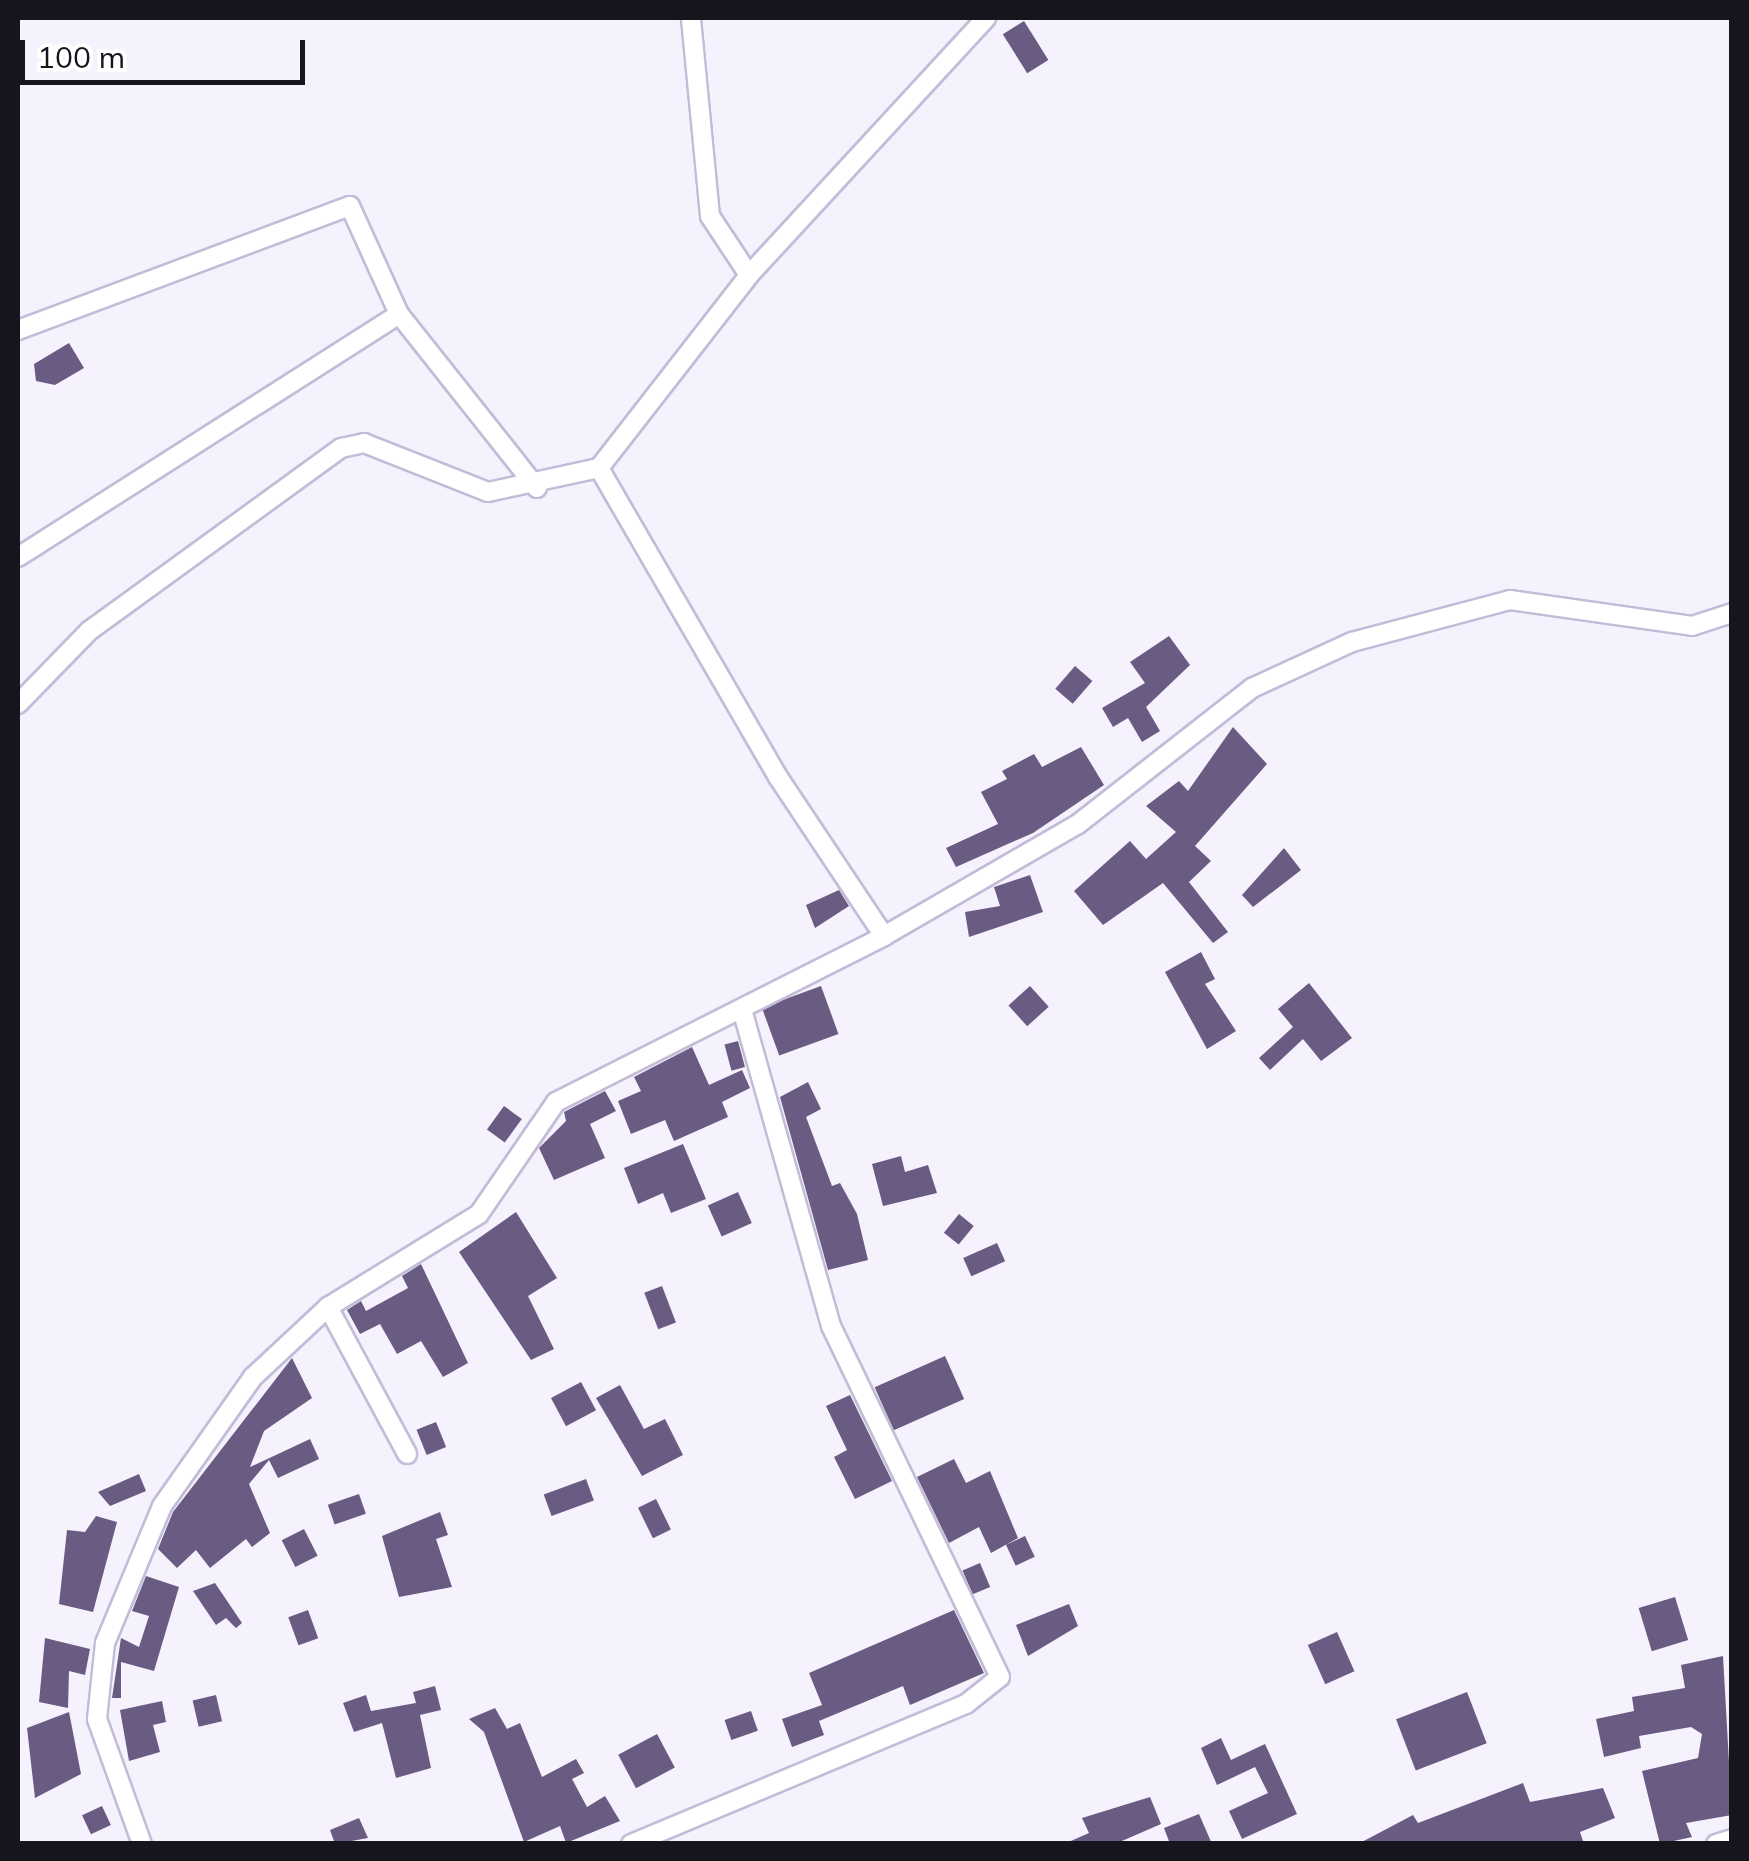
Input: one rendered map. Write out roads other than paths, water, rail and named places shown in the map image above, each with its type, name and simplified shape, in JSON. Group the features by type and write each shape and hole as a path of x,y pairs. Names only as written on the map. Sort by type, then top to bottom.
{"street":[{"path":"691,18 710,216 750,276"},
{"path":"18,704 90,631 341,448 364,442 488,492 537,488 598,468 750,276 986,18"},
{"path":"18,330 340,204 364,228 398,314 537,488"},
{"path":"18,556 398,314"},
{"path":"598,468 778,777 884,936"},
{"path":"142,1844 96,1719 123,1593 162,1506 253,1376 328,1307 479,1214 556,1102 884,936 1078,824 1252,688 1352,642 1510,600 1692,626 1732,613"},
{"path":"630,1844 966,1704 1000,1677 831,1326 742,1009"},
{"path":"328,1307 407,1454"},
{"path":"1716,1844 1732,1839"}]}
